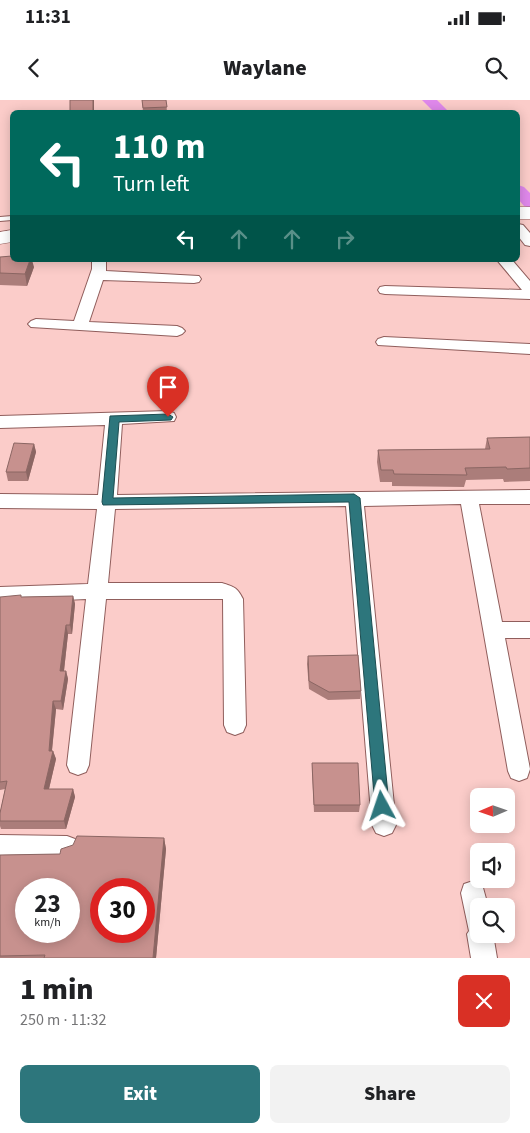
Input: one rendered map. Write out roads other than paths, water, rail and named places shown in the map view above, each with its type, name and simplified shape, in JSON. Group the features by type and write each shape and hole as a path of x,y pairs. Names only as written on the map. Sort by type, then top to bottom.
{"street":[{"path":"520,230 530,242"},
{"path":"506,262 530,290"},
{"path":"80,326 98,267 194,279"},
{"path":"385,290 530,295"},
{"path":"36,324 177,331"},
{"path":"384,342 530,350"},
{"path":"0,422 168,417"},
{"path":"78,765 107,502 114,419"},
{"path":"469,497 520,771"},
{"path":"0,501 107,502 530,497"},
{"path":"354,498 384,825"},
{"path":"0,595 97,591 222,591 230,594 233,600 235,725"},
{"path":"494,630 530,630"},
{"path":"0,846 67,847"},
{"path":"473,893 474,898"},
{"path":"482,943 484,958"}],"waterway":[{"path":"429,100 440,110"},
{"path":"520,192 530,203"}]}
